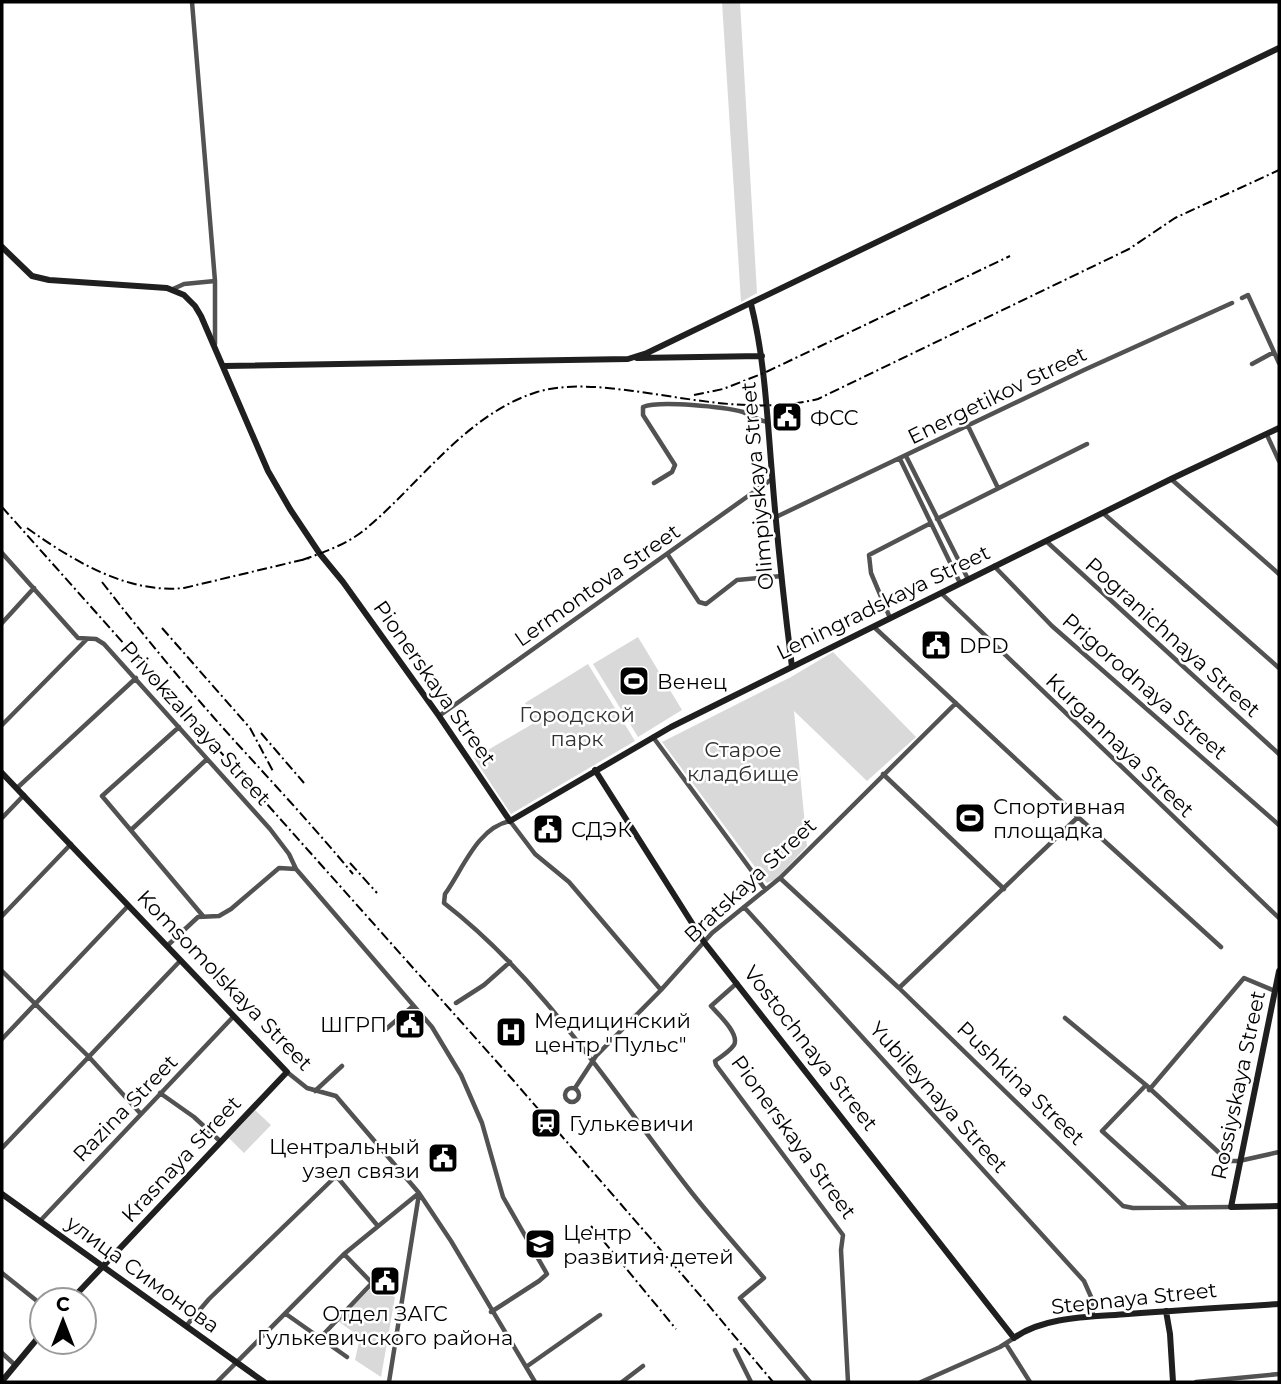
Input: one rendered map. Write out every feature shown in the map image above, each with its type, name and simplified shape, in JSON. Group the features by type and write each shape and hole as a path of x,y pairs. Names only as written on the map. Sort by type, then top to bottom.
{"street":[{"path":"192,2 215,281 215,345"},
{"path":"628,359 751,304 1279,48"},
{"path":"2,247 32,276 49,280 173,289 184,284 215,281"},
{"name":"Pionerskaya Street","path":"173,289 195,306 215,345 268,471 320,554 343,582 535,854 569,882 661,990"},
{"path":"1242,298 1248,295 1279,362"},
{"name":"Energetikov Street","path":"776,517 1232,303"},
{"name":"Olimpiyskaya Street","path":"751,304 762,356 792,667"},
{"path":"1252,364 1274,352"},
{"path":"224,366 762,356"},
{"path":"654,483 672,472 675,465 643,415 643,407 651,403 664,403 738,411 768,422"},
{"path":"968,426 998,488"},
{"name":"Leningradskaya Street","path":"510,821 653,736 1279,428"},
{"path":"1267,435 1279,461"},
{"path":"937,519 1087,444"},
{"path":"906,456 968,579"},
{"path":"900,459 960,583"},
{"name":"Lermontova Street","path":"439,716 772,479"},
{"path":"1171,479 1279,574"},
{"path":"1103,513 1279,668"},
{"path":"890,618 871,573 869,555 930,523"},
{"name":"Pogranichnaya Street","path":"1046,541 1279,754"},
{"name":"Privokzalnaya Street","path":"2,553 78,638 96,639 104,644 136,678 270,829 289,854 296,869 432,1027 461,1076 487,1135 503,1197 547,1274 491,1312"},
{"path":"668,555 699,602 706,604 737,580 782,576"},
{"name":"Prigorodnaya Street","path":"994,566 1052,626 1279,825"},
{"path":"2,623 34,588"},
{"name":"Kurgannaya Street","path":"941,593 1279,918"},
{"path":"873,626 1221,947"},
{"path":"2,725 86,640"},
{"path":"17,788 136,678"},
{"name":"Bratskaya Street","path":"575,1088 593,1060 704,942 780,878 957,703"},
{"path":"179,727 102,796 204,916"},
{"path":"653,736 765,889"},
{"path":"131,830 206,760"},
{"name":"Vostochnaya Street","path":"595,770 704,942 1014,1338"},
{"name":"Komsomolskaya Street","path":"2,773 287,1072 304,1086 336,1096 419,1193 451,1241 535,1382"},
{"path":"883,774 1003,889"},
{"path":"2,818 24,795"},
{"path":"899,988 1078,817"},
{"path":"510,821 500,823 486,833 443,901 510,962 593,1060 692,1192 764,1278 740,1298 810,1382"},
{"path":"2,916 71,844"},
{"path":"167,946 198,917 219,916 231,909 279,868 296,869"},
{"name":"Pushkina Street","path":"780,878 899,988 1123,1206 1279,1206"},
{"path":"2,1039 128,906"},
{"name":"Yubileynaya Street","path":"744,907 1084,1281 1092,1299 1093,1317"},
{"path":"2,1147 180,961"},
{"path":"456,1003 484,985 510,962"},
{"path":"2,971 89,1057 140,1113"},
{"name":"Rossiyskaya Street","path":"1231,1207 1239,1161 1276,1005 1275,991 1279,971"},
{"path":"1186,1207 1102,1131 1148,1088 1244,978 1275,991"},
{"name":"Pionerskaya Street","path":"737,982 711,1006 733,1033 735,1041 733,1046 715,1061 716,1065 843,1235 841,1250 848,1382"},
{"path":"385,1030 413,1006"},
{"name":"Razina Street","path":"40,1221 233,1017"},
{"path":"1065,1018 1148,1088 1228,1161 1279,1152"},
{"path":"315,1091 342,1066"},
{"name":"Krasnaya Street","path":"84,1286 287,1072"},
{"path":"160,1093 194,1117 221,1142"},
{"path":"186,1326 209,1299 334,1178 338,1178 377,1225"},
{"path":"218,1382 344,1254 419,1193"},
{"path":"389,1382 419,1193"},
{"name":"улица Симонова","path":"2,1194 264,1382"},
{"path":"320,1338 372,1283 344,1254"},
{"path":"2,1273 28,1294"},
{"name":"Stepnaya Street","path":"921,1382 1006,1344 1024,1331 1051,1322 1279,1304"},
{"path":"1166,1311 1173,1382"},
{"path":"286,1314 347,1357"},
{"path":"526,1367 600,1315"},
{"path":"1006,1344 1030,1382"},
{"path":"4,1381 28,1350"},
{"path":"735,1350 751,1382"},
{"path":"2,1353 15,1365"},
{"path":"622,1382 643,1366"},
{"path":"1196,1382 1279,1374"}],"green space":[{"path":"722,2 740,2 757,293 741,302"},
{"name":"Венец","path":"638,637 682,710 638,737 593,664"},
{"name":"Старое кладбище","path":"833,652 916,737 867,781 794,711 807,846 776,879 767,883 662,742 791,677"},
{"name":"Городской парк","path":"588,664 635,741 511,814 474,758 534,723 525,703"},
{"path":"255,1110 271,1125 244,1153 229,1138"},
{"path":"371,1288 395,1297 381,1377 355,1360 360,1337 338,1321"}],"railway":[{"path":"302,560 361,533 467,432 512,402 537,392 561,387 597,387 748,405 818,399 1129,249 1175,218 1279,170"},
{"path":"694,395 723,389 764,373 1010,256"},
{"path":"2,507 513,1080 773,1382"},
{"path":"27,528 81,563 142,586 184,588 310,558"},
{"path":"102,582 198,700 353,874"},
{"path":"162,628 250,728 274,773"},
{"path":"261,733 304,783"},
{"path":"350,863 377,893"},
{"path":"591,1226 676,1329"}],"place":[{"name":"ФСС","path":"787,417"},
{"name":"DPD","path":"936,645"},
{"name":"Венец","path":"634,681"},
{"name":"Спортивная площадка","path":"970,818"},
{"name":"СДЭК","path":"548,829"},
{"name":"ШГРП","path":"410,1024"},
{"name":"Медицинский центр \"Пульс\"","path":"511,1032"},
{"name":"Гулькевичи","path":"546,1123"},
{"name":"Центральный узел связи","path":"443,1158"},
{"name":"Центр развития детей","path":"540,1244"},
{"name":"Отдел ЗАГС Гулькевичского района","path":"385,1281"}]}
